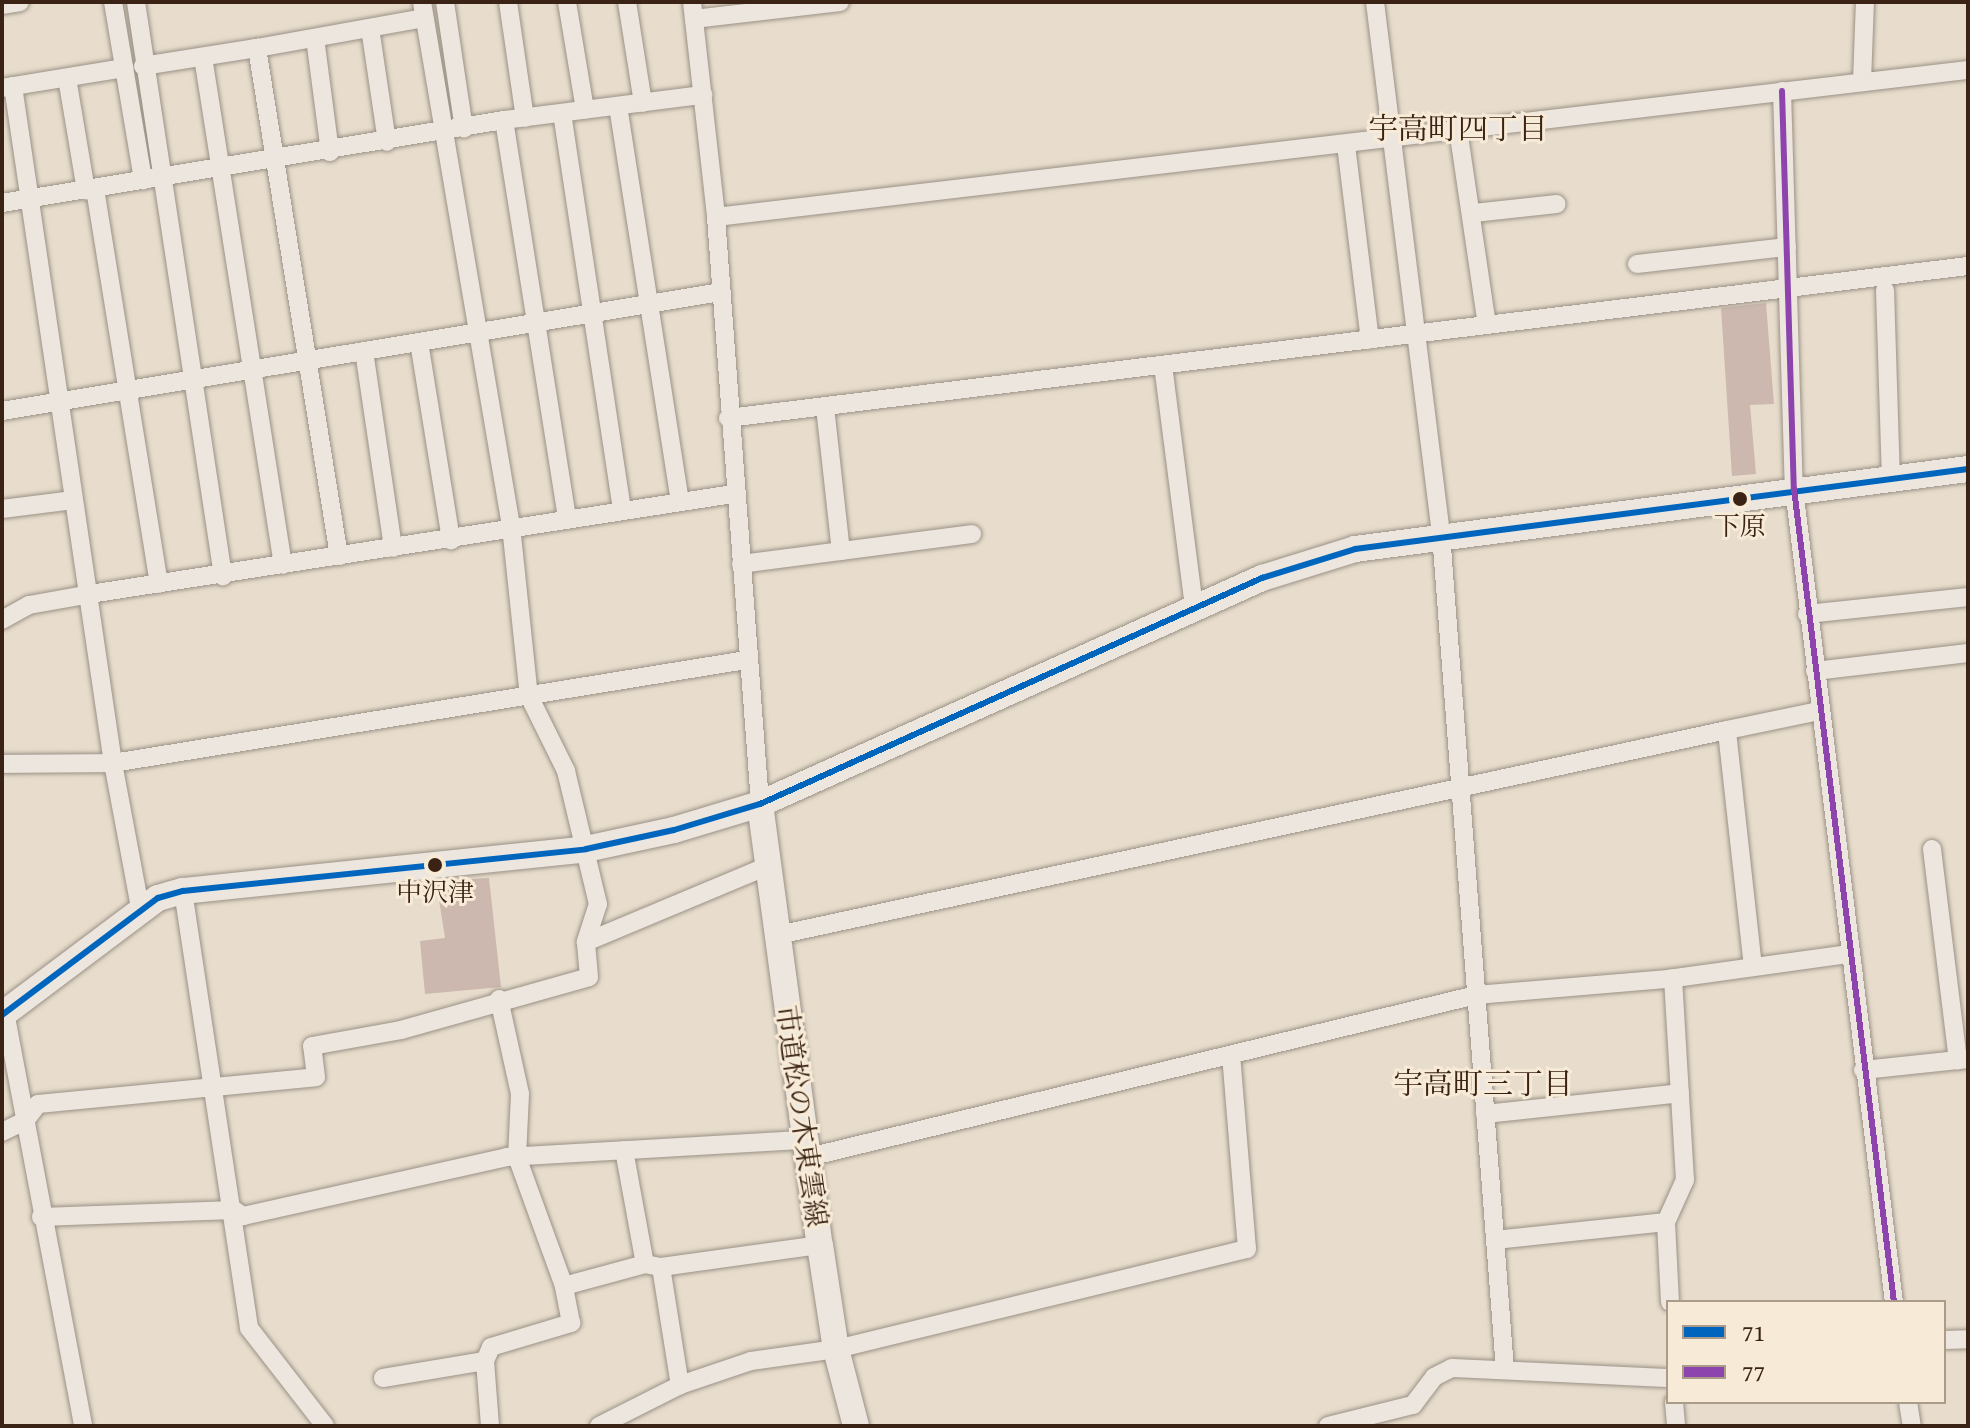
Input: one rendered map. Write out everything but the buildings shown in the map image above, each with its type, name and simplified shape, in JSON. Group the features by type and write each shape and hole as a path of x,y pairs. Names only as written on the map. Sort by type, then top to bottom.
{"street":[{"path":"2,5 20,2"},
{"path":"113,2 133,67 192,379 223,576"},
{"path":"133,67 136,2"},
{"path":"445,2 464,129"},
{"path":"508,2 525,118"},
{"path":"567,2 585,110"},
{"path":"627,2 643,103"},
{"path":"760,804 733,494 716,217 693,11 840,2"},
{"path":"1375,2 1441,534 1505,1370"},
{"path":"1862,82 1865,2"},
{"path":"2,1132 25,1121 38,1104 316,1077 312,1046 401,1030 499,999 589,977 586,942 599,913 566,771 529,696 511,526 423,10 370,28 7,87 62,401 73,500 90,594 113,763 141,912"},
{"path":"370,28 387,142"},
{"path":"315,38 330,152"},
{"path":"257,48 310,360 339,556"},
{"path":"203,57 283,565"},
{"path":"716,217 1968,70"},
{"path":"67,78 91,190 159,584"},
{"path":"1782,91 1794,489 1863,1070 1894,1300"},
{"path":"2,203 276,162 504,120 703,95"},
{"path":"618,106 680,501"},
{"path":"562,113 622,509"},
{"path":"504,120 567,518"},
{"path":"1458,129 1474,213 1487,325"},
{"path":"1346,145 1370,340"},
{"path":"1474,213 1557,204"},
{"path":"1637,264 1787,247"},
{"path":"728,418 1968,266"},
{"path":"1885,290 1891,479"},
{"path":"2,411 721,292"},
{"path":"419,342 451,540"},
{"path":"364,351 393,548"},
{"path":"1163,365 1194,608"},
{"path":"825,407 841,551"},
{"path":"83,1426 4,1014 158,898 183,891 586,849 674,830 760,804 1262,578 1355,549 1441,534 1968,469"},
{"path":"2,620 29,605 90,594 223,576 451,540 511,526 733,494"},
{"path":"2,509 73,500"},
{"path":"741,564 972,534"},
{"path":"1807,614 1968,597"},
{"path":"1815,671 1968,653"},
{"path":"2,764 113,763 746,660"},
{"path":"778,935 1819,711"},
{"path":"1727,730 1753,967"},
{"name":"市道松の木東雲線","path":"760,804 836,1349 856,1426"},
{"path":"1863,1070 1963,1060 1932,849"},
{"path":"586,942 768,866"},
{"path":"183,891 216,1089 249,1328 325,1426"},
{"path":"41,1217 234,1210 243,1216 437,1170 517,1157 624,1150 807,1148 1231,1056 1476,995 1673,978 1849,954"},
{"path":"1670,1300 1666,1222 1685,1180 1673,978"},
{"path":"490,1426 485,1361 491,1347 571,1323 564,1286 517,1157 520,1094 499,999"},
{"path":"599,1426 680,1385 751,1361 836,1349 1247,1249 1231,1056"},
{"path":"1485,1114 1680,1093"},
{"path":"624,1150 680,1385"},
{"path":"1495,1240 1666,1222"},
{"path":"564,1286 653,1266 820,1245"},
{"path":"1946,1340 1968,1339"},
{"path":"383,1378 485,1361"},
{"path":"1328,1426 1413,1405 1443,1370 1666,1378"},
{"path":"1674,1404 1676,1426"},
{"path":"1908,1404 1912,1426"}],"transit line":[{"name":"77","path":"1782,91 1794,489 1894,1300"},
{"name":"71","path":"2,1015 158,898 183,891 586,849 674,830 760,804 1262,578 1355,549 1968,469"}],"place":[{"name":"下原","path":"1740,499"},
{"name":"中沢津","path":"435,865"}],"district":[{"name":"宇高町四丁目","path":"1458,128"},
{"name":"宇高町三丁目","path":"1483,1083"}]}
